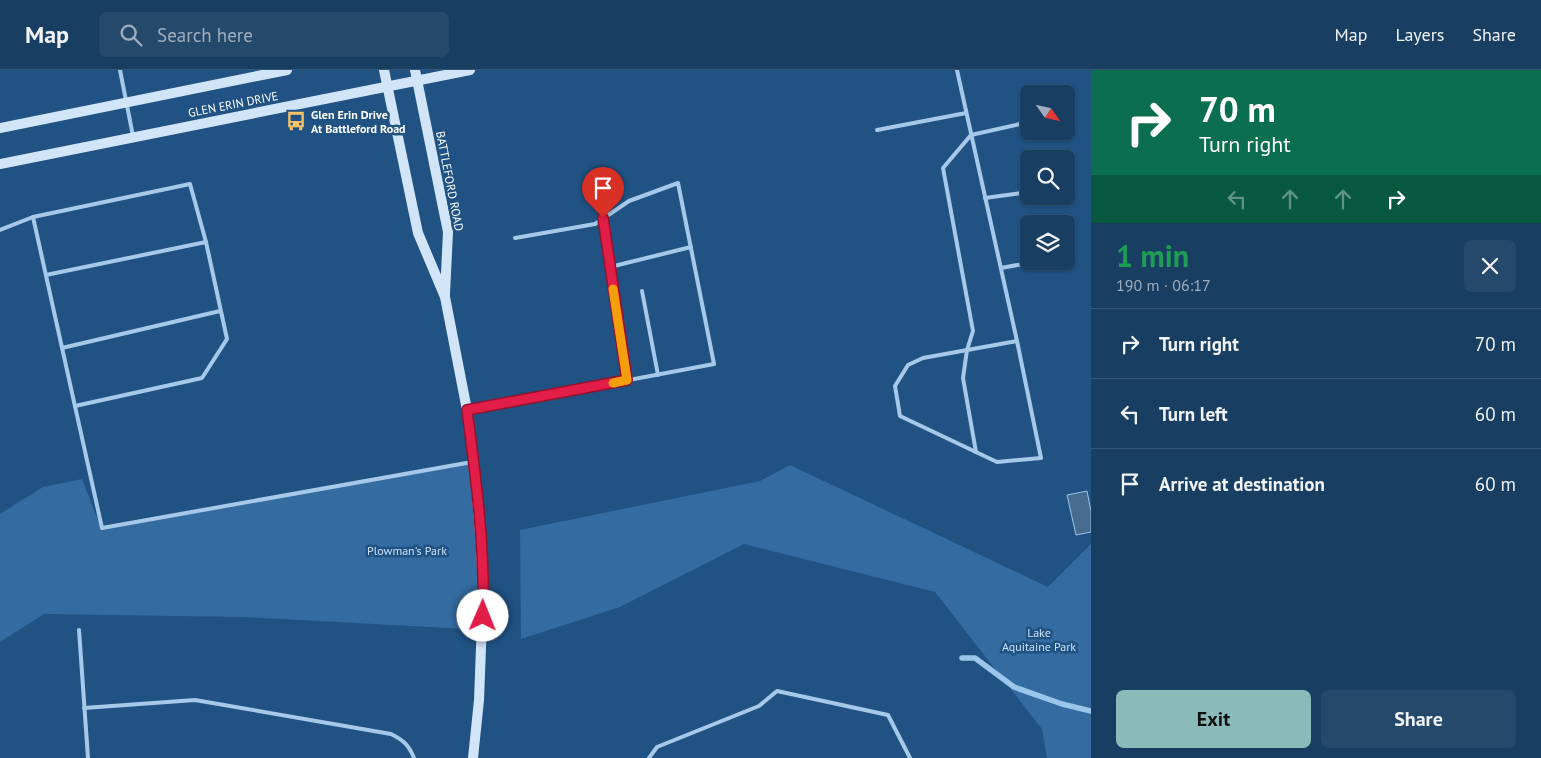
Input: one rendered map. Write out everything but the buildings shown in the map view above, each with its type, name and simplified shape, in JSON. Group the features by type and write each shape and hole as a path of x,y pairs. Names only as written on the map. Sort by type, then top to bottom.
{"street":[{"name":"GLEN ERIN DRIVE","path":"0,128 287,70"},
{"name":"BATTLEFORD ROAD","path":"384,70 418,232 445,297 467,410 474,462 482,545 483,595 479,700 473,758"},
{"name":"BATTLEFORD ROAD","path":"415,70 448,232 445,297"},
{"name":"GLEN ERIN DRIVE","path":"0,164 470,70"}],"lane":[{"path":"120,70 134,137"},
{"path":"957,70 1017,341 1041,458 997,462 900,416 895,386 908,365 923,358 1017,341"},
{"path":"876,130 966,113"},
{"path":"976,452 963,378 967,350 973,331 943,168 971,135 1020,124"},
{"path":"467,410 714,364 678,183 629,201 595,224 515,238"},
{"path":"0,230 33,218 190,184 206,242 227,339 202,378 75,406"},
{"path":"985,198 1020,193"},
{"path":"33,218 102,528 474,462"},
{"path":"603,218 627,380"},
{"path":"46,275 206,242"},
{"path":"610,267 691,247"},
{"path":"1001,268 1020,264"},
{"path":"642,292 658,375"},
{"path":"62,348 220,311"},
{"path":"79,630 88,758"},
{"path":"649,758 658,747 759,706 777,691 888,715 910,758"},
{"path":"84,708 195,700 391,734 402,740 410,748 414,758"}],"green space":[{"name":"Plowman's Park","path":"474,462 484,630 243,617 44,614 0,642 0,514 43,487 82,479 101,528"},
{"name":"Lake Aquitaine Park","path":"790,465 1048,587 1091,544 1091,758 1047,758 1042,729 935,592 744,544 620,607 521,639 520,530 760,481"}],"shaded area":[{"path":"1087,491 1091,511 1091,532 1076,535 1067,495"}],"waterway":[{"path":"962,658 975,658 1014,687 1062,704 1091,711"}],"slow traffic":[{"path":"613,289 627,380 613,383"}],"place":[{"name":"Glen Erin Drive At Battleford Road","path":"296,121"}],"route":[{"path":"483,616 482,545 467,410 627,380 603,218"}]}
